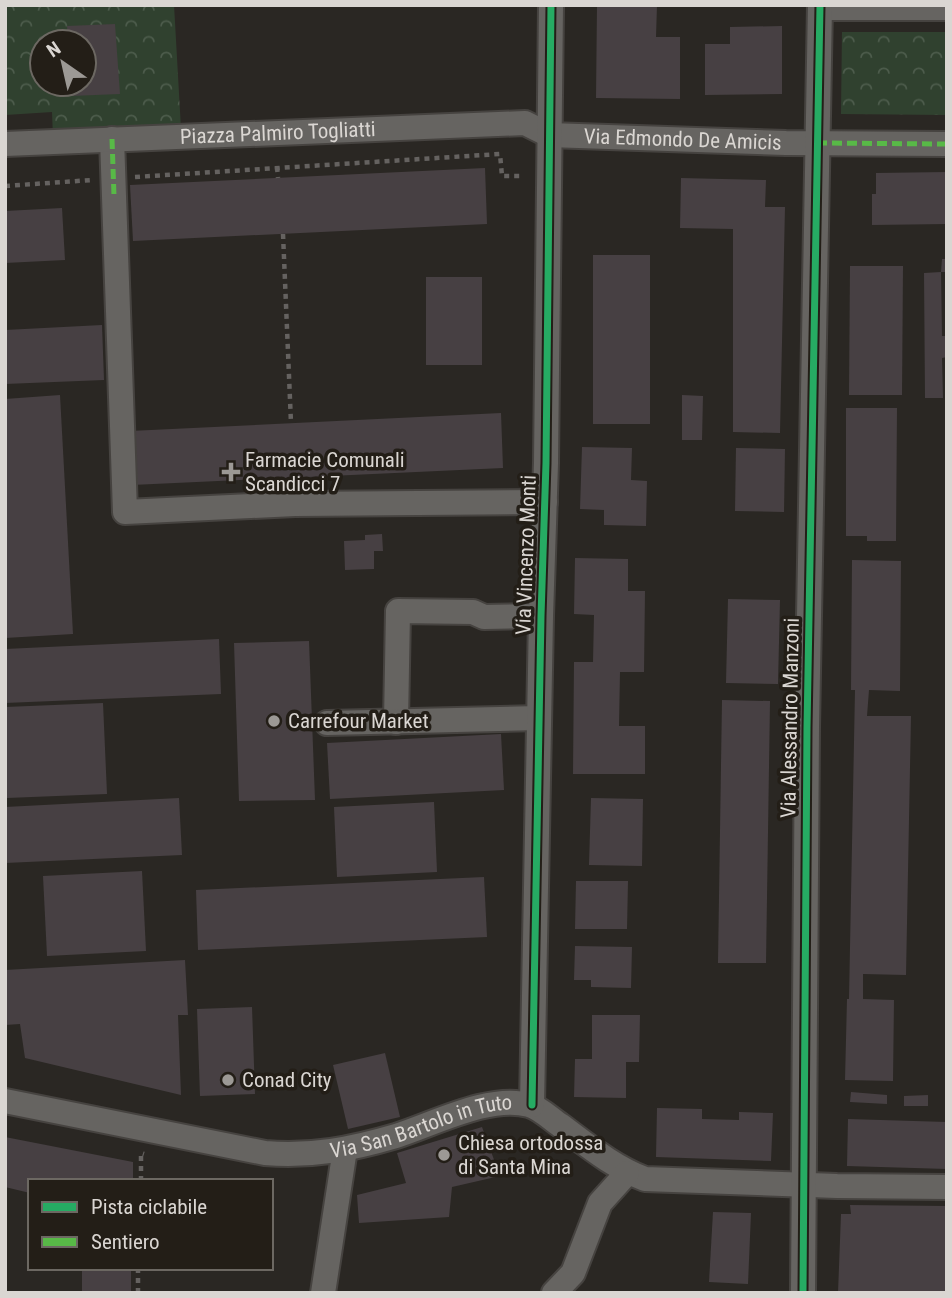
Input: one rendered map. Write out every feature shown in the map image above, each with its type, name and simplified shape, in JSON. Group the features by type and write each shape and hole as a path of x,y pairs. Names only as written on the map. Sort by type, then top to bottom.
{"street":[{"name":"Via Vincenzo Monti","path":"532,1105 545,502 551,5"},
{"path":"820,7 947,8"},
{"name":"Via Alessandro Manzoni","path":"803,1293 807,714 820,7"},
{"name":"Piazza Palmiro Togliatti","path":"5,144 525,123 549,135"},
{"name":"Via Edmondo De Amicis","path":"549,135 947,144"},
{"name":"Via Vincenzo Monti","path":"112,139 125,512 295,504 545,502"},
{"path":"396,722 398,611 473,612 484,617 541,616"},
{"path":"327,723 539,718"},
{"name":"Via San Bartolo in Tuto","path":"5,1101 265,1153 295,1156 345,1149 494,1105 513,1102 532,1105 627,1173 645,1179 947,1187"},
{"path":"323,1293 345,1149"},
{"path":"554,1293 572,1273 600,1203 627,1173"}],"path":[{"path":"5,186 500,154 502,176 523,176"},
{"path":"277,167 278,178"},
{"path":"283,234 291,423"},
{"path":"141,1179 141,1153 152,1156"},
{"path":"138,1270 138,1293"}],"green space":[{"path":"5,5 174,5 181,129 53,137 52,112 5,115"},
{"path":"842,32 947,32 947,115 841,114"}],"building":[{"path":"597,5 657,5 656,37 680,37 680,99 596,98"},
{"path":"115,24 120,94 98,95 98,28 67,26"},
{"path":"782,26 782,94 705,95 705,44 730,44 730,27"},
{"path":"485,168 487,224 133,241 130,185"},
{"path":"947,172 947,224 872,225 872,194 876,194 876,173"},
{"path":"681,178 766,180 765,207 785,207 780,433 733,432 733,229 680,228"},
{"path":"62,208 65,260 5,263 5,211"},
{"path":"593,255 650,255 650,424 593,424"},
{"path":"942,259 947,259 947,272 941,272"},
{"path":"850,266 903,266 902,395 849,395"},
{"path":"941,272 942,336 947,336 947,357 942,358 943,398 925,398 924,273"},
{"path":"426,277 482,277 482,365 426,365"},
{"path":"102,325 104,380 5,384 5,330"},
{"path":"60,395 73,634 5,638 5,399"},
{"path":"682,395 703,396 702,440 682,440"},
{"path":"846,408 897,408 896,541 867,541 867,536 846,536"},
{"path":"501,413 503,468 132,485 130,431"},
{"path":"582,447 632,448 631,480 647,481 646,526 604,525 604,510 580,509"},
{"path":"736,448 785,449 784,512 735,511"},
{"path":"382,534 383,551 374,551 374,569 345,570 344,541 365,540 365,535"},
{"path":"575,558 628,559 628,591 645,591 644,672 620,672 619,726 645,726 645,774 573,774 574,662 593,662 594,615 574,614"},
{"path":"852,560 901,561 900,691 869,690 867,716 911,716 906,975 863,974 863,999 894,1000 893,1081 845,1080 855,690 851,690"},
{"path":"728,599 780,600 778,684 726,683"},
{"path":"219,639 221,694 5,703 5,649"},
{"name":"Carrefour Market","path":"309,641 315,800 239,801 234,643"},
{"path":"722,700 770,701 766,963 718,963"},
{"path":"103,703 107,794 7,798 5,707"},
{"path":"501,734 504,790 330,799 327,743"},
{"path":"179,798 182,855 5,863 5,807"},
{"path":"591,798 643,799 642,866 589,865"},
{"path":"434,802 437,872 337,877 334,807"},
{"path":"142,871 146,951 47,956 43,876"},
{"path":"484,877 487,937 198,950 196,890"},
{"path":"576,881 628,881 627,929 575,929"},
{"path":"575,946 632,947 631,988 591,987 591,980 574,980"},
{"path":"185,960 188,1015 178,1015 181,1095 25,1058 20,1024 5,1025 5,970"},
{"path":"252,1007 255,1094 200,1096 197,1009"},
{"path":"592,1015 640,1015 639,1062 626,1062 626,1098 574,1097 575,1059 592,1059"},
{"path":"385,1053 400,1117 348,1129 333,1065"},
{"path":"851,1092 887,1095 887,1104 850,1102"},
{"path":"928,1095 928,1106 904,1106 904,1096"},
{"path":"657,1108 702,1109 702,1119 739,1120 739,1112 773,1113 771,1161 656,1157"},
{"path":"848,1119 947,1122 947,1169 847,1166"},
{"path":"482,1127 500,1176 452,1187 449,1217 359,1223 357,1195 406,1183 397,1153"},
{"path":"5,1137 133,1162 133,1179 28,1179 28,1193 5,1187"},
{"path":"850,1205 947,1206 947,1293 838,1293 841,1214 851,1214"},
{"path":"713,1212 751,1213 748,1284 709,1282"},
{"path":"82,1270 131,1270 131,1293 82,1293"}],"marked path":[{"path":"112,139 114,196"},
{"path":"817,143 947,144"}],"cycle path":[{"path":"532,1105 546,463 551,5"},
{"path":"803,1293 807,728 820,5"}],"place":[{"name":"Farmacie Comunali Scandicci 7","path":"231,472"},
{"name":"Carrefour Market","path":"274,721"},
{"name":"Conad City","path":"228,1080"},
{"name":"Chiesa ortodossa di Santa Mina","path":"444,1155"}]}
